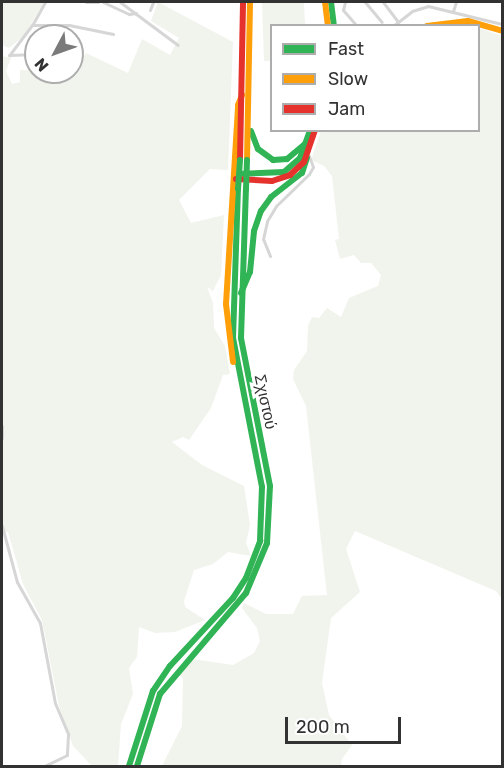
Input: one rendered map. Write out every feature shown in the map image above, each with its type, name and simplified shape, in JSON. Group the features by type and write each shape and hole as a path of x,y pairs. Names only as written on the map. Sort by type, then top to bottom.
{"main road":[{"name":"Σχιστού","path":"129,766 139,725 153,691 170,666 233,598 246,578 260,541 262,487 237,369 232,299 240,160 243,2"},
{"name":"Σχιστού","path":"137,766 147,727 160,694 246,593 267,543 270,486 244,368 240,294 250,126 250,2"},
{"path":"325,2 328,24"},
{"path":"331,2 334,24"},
{"path":"443,24 468,21 478,24"},
{"path":"480,25 502,31"},
{"path":"237,369 226,321 233,176 242,95"},
{"path":"250,126 258,149 273,160 287,159 305,144"},
{"path":"233,176 280,173 298,160 309,132"},
{"path":"240,294 250,272 254,231 261,211 271,197 302,173 314,132"},
{"path":"233,176 282,178 297,170 307,156"}],"street":[{"path":"33,24 45,2"},
{"path":"86,2 98,2"},
{"path":"103,2 129,14 136,13"},
{"path":"120,2 178,45"},
{"path":"150,10 153,2"},
{"path":"345,2 343,10 355,24"},
{"path":"365,2 382,22"},
{"path":"382,2 398,22"},
{"path":"428,6 429,2"},
{"path":"453,12 456,2"},
{"path":"396,24 417,8 428,6 502,24"},
{"path":"84,28 113,34"},
{"path":"24,35 9,54 24,54"},
{"path":"270,256 263,239 267,220 312,169 307,156"},
{"path":"2,426 2,438"},
{"path":"2,526 17,582 40,623 55,703 67,728 67,755 44,766"}],"shaded area":[{"path":"2,2 44,2 31,24 24,24 24,36 9,48 2,45"},
{"path":"158,2 233,42 228,170 210,169 179,200 191,223 224,215 221,275 213,291 207,287 213,303 214,328 225,346 230,374 223,375 211,408 189,440 183,437 172,442 202,465 244,486 250,525 246,543 251,556 228,552 213,564 194,570 184,601 185,607 205,620 175,632 155,633 139,627 137,657 129,668 133,694 121,724 118,766 92,766 73,746 59,706 42,620 23,584 8,532 2,533 2,56 11,58 6,71 12,84 20,82 20,70 24,70 24,84 84,84 84,56 86,53 128,73 142,39 170,55 179,38 151,21"},
{"path":"262,2 304,2 305,24 270,24 270,61 264,61"},
{"path":"480,28 502,36 502,599 496,591 355,531 346,549 360,592 331,618 322,683 329,715 352,745 342,759 341,766 162,766 182,726 183,678 178,674 192,659 233,665 254,653 260,641 257,628 242,608 244,603 266,614 293,614 302,596 327,595 306,406 293,379 294,370 307,351 308,326 312,317 319,318 327,308 341,317 349,298 378,286 381,275 371,263 361,263 354,255 340,259 335,240 339,239 332,176 324,166 311,160 321,132 480,132"}],"traffic: fast":[{"path":"331,2 334,24"},
{"path":"251,131 258,149 273,160 287,159 305,144"},
{"path":"236,174 284,172 300,158 309,132"},
{"path":"241,293 250,272 254,231 261,211 271,197 302,173 307,158"},
{"path":"238,189 240,160"},
{"path":"246,189 247,160"},
{"path":"129,766 153,691 170,666 233,598 246,578 260,541 262,487 233,338 238,189"},
{"path":"137,766 160,694 246,593 267,543 270,486 241,338 246,189"}],"traffic: slow":[{"path":"247,160 250,2"},
{"path":"325,2 328,24"},
{"path":"443,24 468,21 478,24"},
{"path":"480,25 502,31"},
{"path":"233,362 226,304 238,105 242,95"}],"traffic: jam":[{"path":"240,160 243,2"},
{"path":"236,179 272,181 290,175 304,162 314,132"}]}
